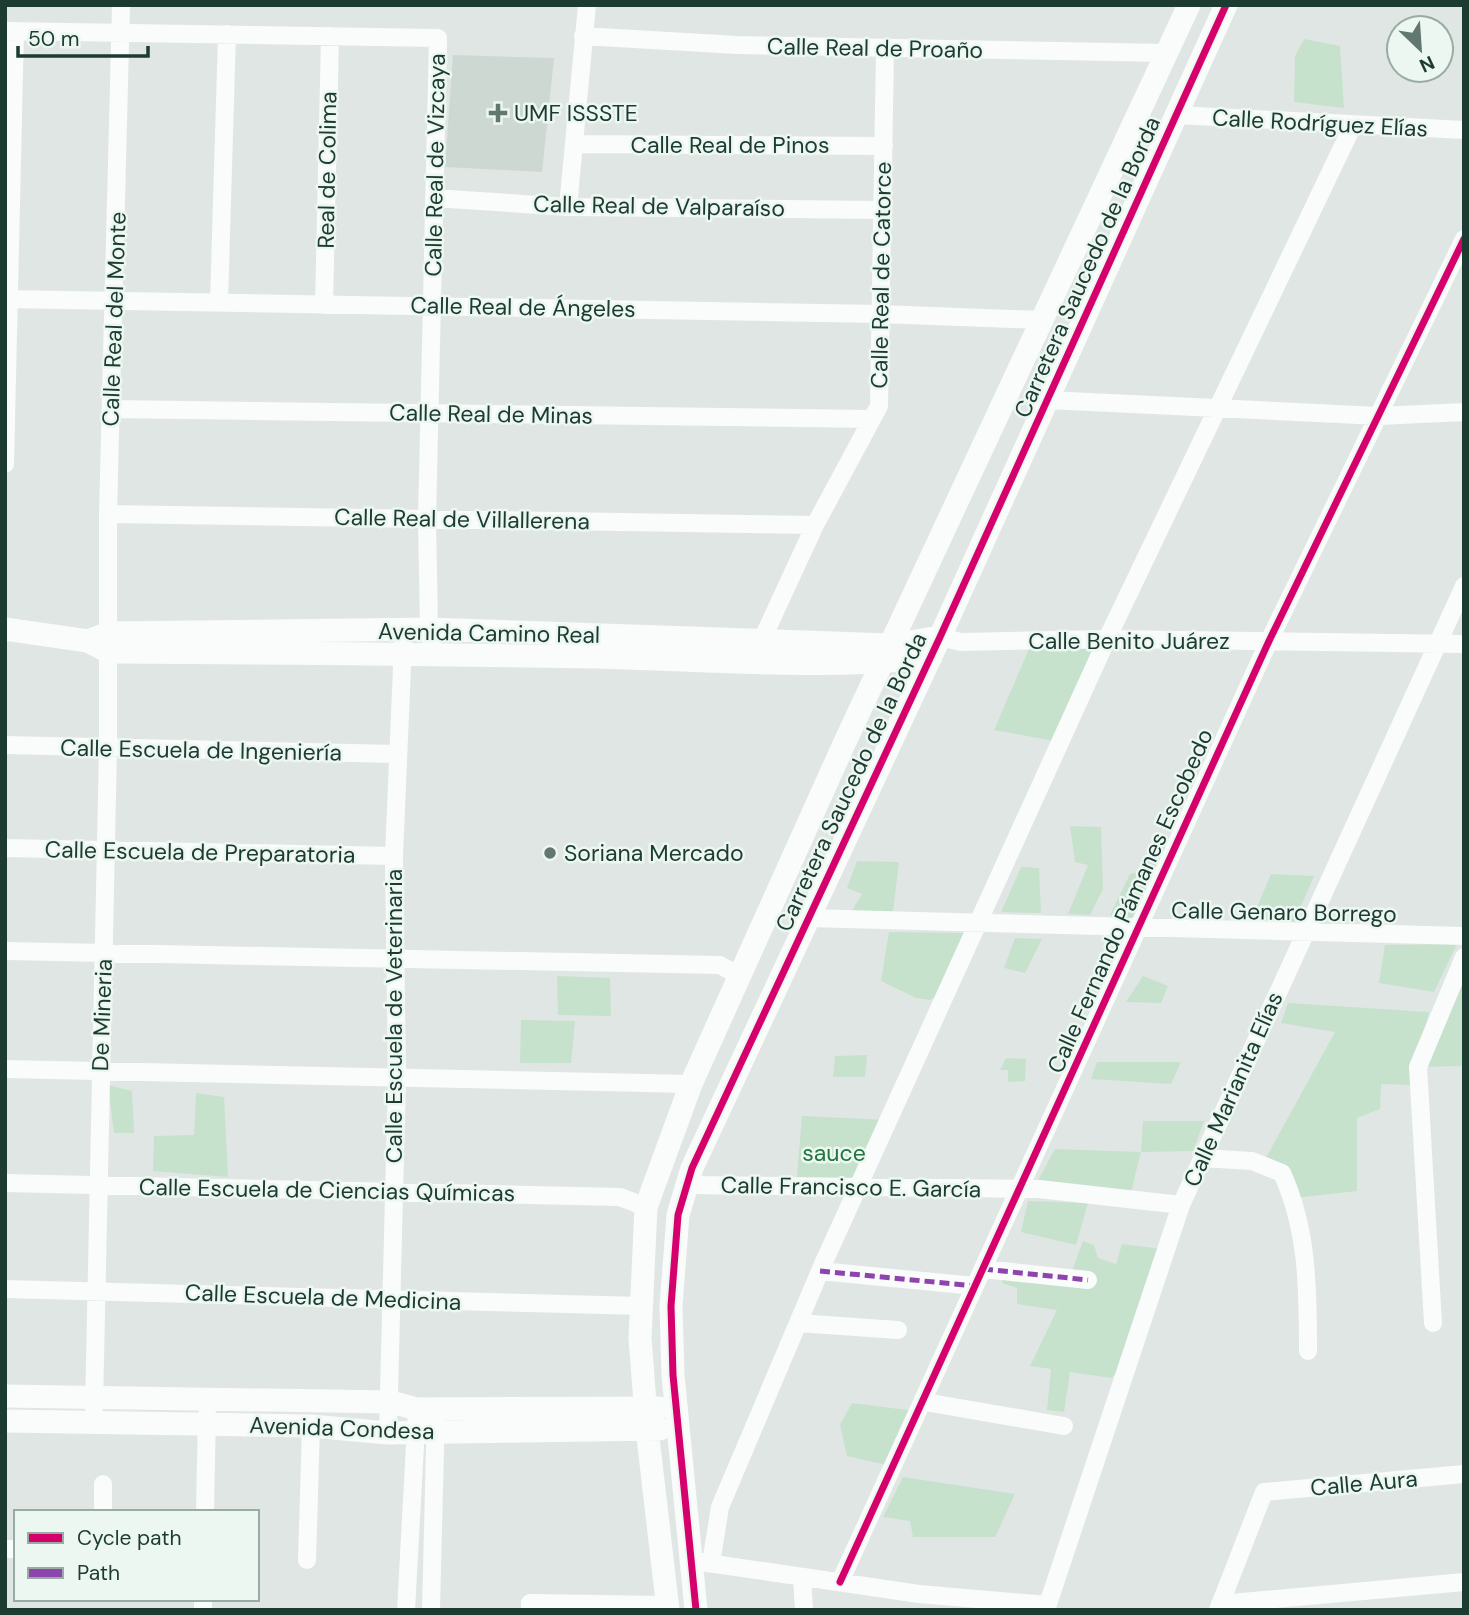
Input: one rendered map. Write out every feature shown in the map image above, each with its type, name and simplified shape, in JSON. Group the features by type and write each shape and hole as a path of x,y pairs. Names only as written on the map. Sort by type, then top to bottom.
{"street":[{"name":"Calle Real del Monte","path":"102,642 115,300 121,5"},
{"path":"568,207 587,5"},
{"path":"530,1610 530,1603 668,1607 646,1418 640,1306 646,1207 691,1084 1040,320 1189,5"},
{"name":"Carretera Saucedo de la Borda","path":"696,1610 701,1562 678,1419 671,1306 678,1215 687,1185 809,918 944,645 1048,400 1226,5"},
{"path":"5,464 10,31 330,36"},
{"path":"219,302 227,34"},
{"name":"Calle Real de Vizcaya","path":"330,36 438,38 432,413 427,519 429,629 433,654"},
{"name":"Real de Colima","path":"324,304 330,36"},
{"name":"Calle Real de Proaño","path":"583,36 885,49 1167,53"},
{"name":"Calle Real de Catorce","path":"761,642 815,525 879,406 885,49"},
{"name":"Calle Rodríguez Elías","path":"1177,115 1464,130"},
{"path":"1047,1607 919,1594 701,1562 720,1507 820,1271 1107,639 1353,125"},
{"name":"Calle Real de Pinos","path":"575,144 884,146"},
{"name":"Calle Real de Valparaíso","path":"434,198 568,207 883,210"},
{"name":"Calle Fernando Pámanes Escobedo","path":"840,1582 925,1402 1269,640 1464,239"},
{"name":"Calle Real de Ángeles","path":"7,299 881,314 1040,320"},
{"path":"1048,400 1379,416 1464,412"},
{"name":"Calle Real de Minas","path":"111,409 872,419"},
{"name":"Calle Real de Villallerena","path":"108,514 815,525"},
{"name":"Calle Marianita Elías","path":"1047,1607 1181,1205 1436,642 1464,586"},
{"name":"Avenida Camino Real","path":"5,629 102,642 433,654 887,654"},
{"name":"Calle Escuela de Veterinaria","path":"388,1433 391,1402 390,1299 397,1078 394,856 403,629"},
{"name":"Avenida Camino Real","path":"102,642 429,629 761,642 887,654"},
{"name":"Calle Benito Juárez","path":"944,645 1107,639 1464,644"},
{"name":"De Mineria","path":"93,1423 108,748 102,642"},
{"path":"887,654 944,645"},
{"name":"Calle Escuela de Ingeniería","path":"5,745 396,754"},
{"name":"Calle Escuela de Preparatoria","path":"5,848 394,856"},
{"name":"Calle Genaro Borrego","path":"809,918 1464,936"},
{"path":"5,950 720,965 741,978"},
{"path":"1433,1323 1418,1067 1464,957"},
{"path":"5,1069 691,1084"},
{"path":"1202,1158 1252,1161 1282,1173 1294,1198 1303,1238 1309,1281 1308,1352"},
{"name":"Calle Escuela de Ciencias Químicas","path":"5,1183 620,1197 646,1207"},
{"name":"Calle Francisco E. García","path":"687,1185 1019,1189 1181,1205"},
{"path":"820,1271 1088,1280"},
{"name":"Calle Escuela de Medicina","path":"5,1289 640,1306"},
{"path":"798,1323 898,1329"},
{"name":"Avenida Condesa","path":"5,1396 391,1402 427,1409 678,1419"},
{"path":"205,1510 208,1424 206,1400"},
{"path":"925,1402 1064,1426"},
{"path":"406,1610 413,1474 425,1432 427,1409"},
{"name":"Avenida Condesa","path":"5,1421 311,1426 388,1433 646,1418"},
{"path":"307,1560 311,1426"},
{"path":"425,1432 434,1474 430,1610"},
{"path":"413,1474 434,1474"},
{"name":"Calle Aura","path":"1219,1607 1264,1492 1464,1474"},
{"path":"103,1484 103,1510"},
{"path":"408,1568 432,1570"},
{"path":"802,1577 804,1610"},
{"path":"1219,1607 1464,1582"}],"shaded area":[{"name":"UMF ISSSTE","path":"453,55 554,58 542,172 445,167"}],"green space":[{"path":"1304,39 1340,46 1344,108 1294,102 1295,56"},
{"path":"1029,649 1102,649 1060,742 994,730"},
{"path":"1070,826 1101,827 1103,889 1090,915 1068,914 1088,865 1075,862"},
{"path":"1176,846 1139,927 1110,915 1130,874 1146,870 1152,848"},
{"path":"857,861 899,862 892,920 847,919 862,894 847,888"},
{"path":"1021,867 1039,868 1041,913 1001,912"},
{"path":"1271,874 1314,876 1294,922 1252,919"},
{"path":"889,932 964,933 939,994 930,1000 916,998 881,981"},
{"path":"1015,938 1042,939 1025,973 1004,968"},
{"path":"1457,944 1434,992 1379,983 1385,945"},
{"path":"1464,957 1464,1066 1418,1067"},
{"path":"557,976 610,978 611,1016 558,1015"},
{"path":"1143,976 1168,986 1161,1003 1126,1002"},
{"path":"1288,1003 1429,1012 1412,1085 1381,1084 1380,1109 1357,1118 1357,1191 1294,1198 1262,1165 1335,1032 1281,1023"},
{"path":"521,1020 575,1021 571,1063 520,1063"},
{"path":"867,1055 865,1077 833,1077 835,1056"},
{"path":"1006,1058 1026,1059 1025,1081 1008,1082 1008,1070 1000,1070"},
{"path":"1097,1062 1181,1062 1171,1084 1091,1079"},
{"path":"108,1085 132,1091 134,1133 114,1133"},
{"path":"196,1093 224,1097 228,1177 153,1171 154,1136 194,1135"},
{"name":"sauce","path":"802,1116 888,1120 858,1187 796,1187"},
{"path":"1143,1121 1204,1121 1193,1151 1141,1152"},
{"path":"1055,1149 1141,1152 1131,1192 1037,1182"},
{"path":"1028,1201 1088,1203 1076,1245 1021,1232"},
{"path":"1083,1241 1094,1245 1098,1258 1116,1264 1122,1244 1162,1249 1133,1321 1117,1373 1111,1378 1070,1372 1064,1412 1047,1410 1051,1369 1030,1366 1057,1310 1017,1304 1017,1288 1002,1283 1003,1276 1072,1271"},
{"path":"852,1403 915,1411 887,1465 847,1456 840,1425"},
{"path":"903,1477 1015,1494 995,1537 913,1537 910,1521 883,1517"}],"marked path":[{"path":"983,1269 1088,1280"},
{"path":"820,1271 975,1286"}],"cycle path":[{"path":"696,1610 673,1375 671,1306 678,1215 692,1168 940,637 1226,5"},
{"path":"840,1582 1269,641 1464,239"}],"place":[{"name":"UMF ISSSTE","path":"498,113"},
{"name":"Soriana Mercado","path":"550,853"}]}
